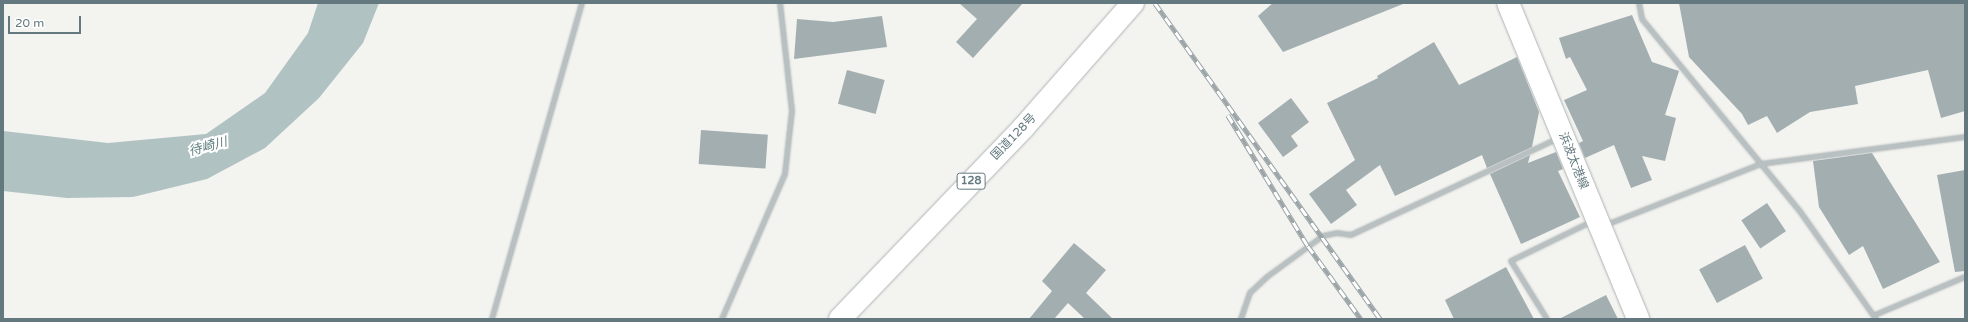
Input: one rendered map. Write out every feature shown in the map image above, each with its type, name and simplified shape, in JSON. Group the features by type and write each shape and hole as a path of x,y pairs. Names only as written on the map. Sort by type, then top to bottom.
{"main road":[{"name":"国道128号","path":"840,319 1102,42 1133,3"},
{"name":"浜波太港線","path":"1508,3 1638,319"}],"street":[{"path":"492,319 582,3"},
{"path":"722,319 785,174 792,111 780,3"},
{"path":"1640,3 1642,19 1799,210 1876,317 1965,277"},
{"path":"1241,319 1250,293 1267,276 1323,236 1336,233 1351,235 1562,136"},
{"path":"1547,319 1511,261 1598,223 1761,164 1965,137"}],"water":[{"name":"待崎川","path":"318,3 379,3 363,43 319,98 265,148 207,179 133,197 67,198 3,191 3,131 108,143 206,134 265,93 308,33"}],"building":[{"path":"959,3 1023,3 973,58 956,42 977,19"},
{"path":"1273,3 1403,4 1283,52 1258,16"},
{"path":"1679,3 1965,3 1965,111 1941,118 1928,70 1855,86 1858,104 1810,112 1777,133 1767,116 1748,125 1742,114 1689,57"},
{"path":"1632,15 1652,62 1679,71 1665,115 1676,118 1665,161 1642,156 1652,180 1631,188 1614,145 1585,158 1579,143 1583,141 1564,100 1587,90 1570,57 1566,59 1559,38"},
{"path":"882,16 887,47 794,59 797,19 833,22"},
{"path":"1434,42 1459,85 1517,57 1539,112 1532,147 1487,168 1482,155 1395,196 1380,165 1346,190 1357,205 1331,224 1309,194 1355,160 1327,103 1378,78 1377,76"},
{"path":"847,70 885,80 876,114 838,104"},
{"path":"1291,98 1309,122 1291,136 1298,146 1283,157 1258,123"},
{"path":"701,130 768,135 765,169 699,164"},
{"path":"1556,152 1563,169 1558,171 1580,217 1521,244 1490,174 1530,155 1528,163"},
{"path":"1872,153 1940,262 1883,289 1863,246 1849,255 1819,207 1813,161"},
{"path":"1965,170 1965,271 1955,272 1937,175"},
{"path":"1767,203 1786,231 1760,249 1741,220"},
{"path":"1074,243 1106,270 1086,293 1113,319 1085,319 1068,303 1054,319 1029,319 1052,291 1042,281"},
{"path":"1745,245 1763,279 1717,303 1699,269"},
{"path":"1506,267 1534,319 1454,319 1445,300"},
{"path":"1606,295 1618,319 1559,319"}],"railway":[{"path":"1155,3 1380,319"},
{"path":"1228,115 1308,246 1361,319"}]}
